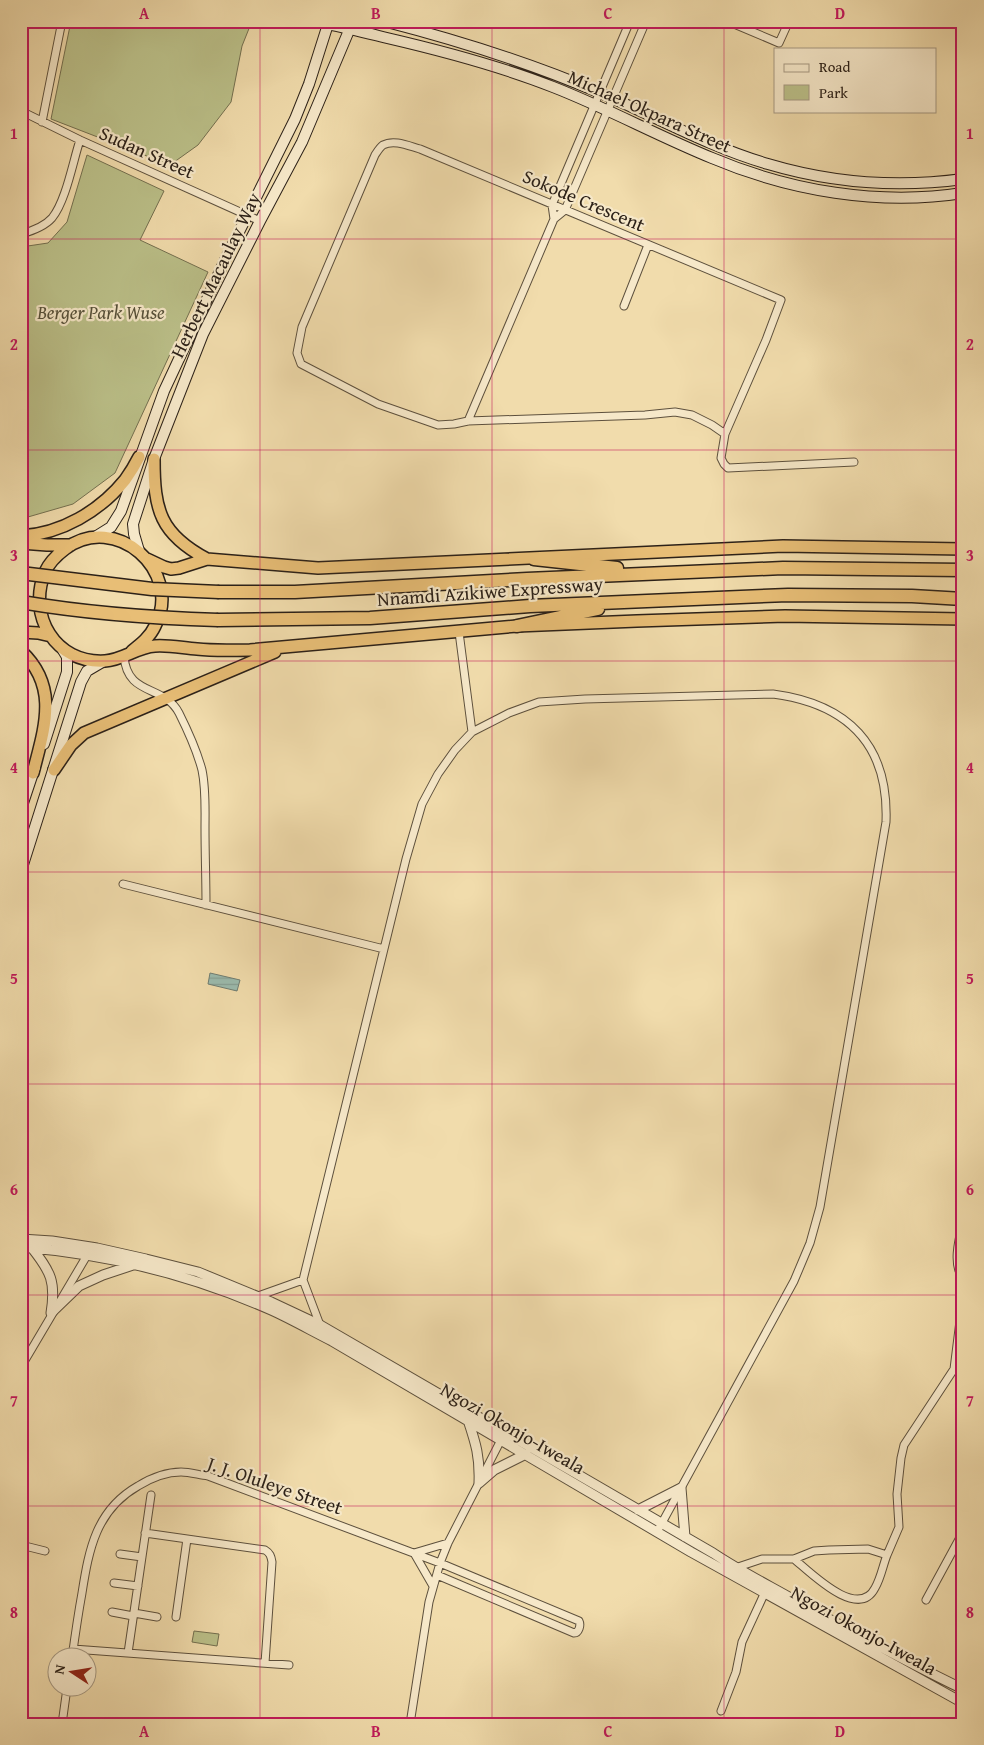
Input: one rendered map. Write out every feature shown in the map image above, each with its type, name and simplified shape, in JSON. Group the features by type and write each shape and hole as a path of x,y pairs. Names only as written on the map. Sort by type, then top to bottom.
{"highway":[{"path":"21,536 63,526 93,510 116,491 140,457"},
{"path":"154,458 155,496 158,509 164,521 181,543 207,559"},
{"path":"96,537 111,538 126,543 143,555 157,574 161,591 161,609 156,626 146,640 128,654 104,661 89,660 74,655 62,647 51,636 43,621 39,604 40,586 46,570 56,556 70,545 96,537"},
{"path":"21,543 47,546 70,545"},
{"name":"Nnamdi Azikiwe Expressway","path":"143,555 164,567 171,568 207,559 318,568 783,546 963,549"},
{"path":"534,559 655,573"},
{"name":"Nnamdi Azikiwe Expressway","path":"21,573 115,585 219,592 295,592 783,568 963,570"},
{"name":"Nnamdi Azikiwe Expressway","path":"21,602 149,618 218,620 370,618 530,606 788,595 963,598"},
{"path":"517,626 630,602"},
{"name":"Nnamdi Azikiwe Expressway","path":"128,654 149,646 250,650 517,626 785,616 963,619"},
{"path":"21,632 51,636"},
{"path":"54,770 70,745 84,733 266,655 300,646"},
{"path":"21,651 34,665 46,697 45,728 33,773"}],"main road":[{"name":"Michael Okpara Street","path":"383,21 477,46 528,64 767,164 827,178 881,183 917,184 963,178"},
{"name":"Michael Okpara Street","path":"329,22 352,25 485,64 554,88 714,159 767,178 843,194 902,198 963,193"},
{"name":"Herbert Macaulay Way","path":"96,537 111,526 121,511 164,391 247,215 295,119 309,84 329,22"},
{"name":"Herbert Macaulay Way","path":"143,555 134,534 133,524 154,458 204,334 302,142 352,25"},
{"path":"21,809 68,672 67,657 62,647"},
{"path":"21,871 81,682 87,672 104,661"}],"street":[{"path":"42,122 62,21"},
{"path":"554,219 552,204 630,21"},
{"path":"646,21 565,210 554,219 468,421 645,415 675,412 692,415 712,424 725,434 721,458 728,468 854,462"},
{"path":"728,21 780,43 789,21"},
{"name":"Sudan Street","path":"21,111 80,140 260,221"},
{"path":"21,234 33,231 52,219 61,204 80,140"},
{"name":"Sokode Crescent","path":"468,421 438,425 378,404 301,364 297,353 302,327 375,155 383,145 393,143 404,144 466,168 781,300 766,340 725,434"},
{"path":"624,306 648,244"},
{"path":"963,304 963,322"},
{"path":"459,632 472,732"},
{"path":"128,654 125,669 131,678 138,684 166,697 179,713 202,772 205,813 206,905"},
{"path":"320,1325 303,1280 406,858 422,804 438,774 455,750 472,732 509,713 539,702 774,694 796,697 828,709 853,726 870,746 883,774 886,796 886,822 820,1207 810,1243 794,1280 660,1528"},
{"path":"963,793 963,801"},
{"path":"963,806 963,820"},
{"path":"123,884 384,949"},
{"path":"963,1222 958,1244 958,1268 963,1279"},
{"name":"Ngozi Okonjo-Iweala","path":"21,1239 92,1247 198,1272 258,1296 320,1325 504,1436 638,1510 660,1528 685,1537 736,1568 767,1590 963,1689"},
{"name":"Ngozi Okonjo-Iweala","path":"21,1247 134,1265 209,1286 271,1310 332,1341 468,1420 504,1436 526,1454 660,1528 963,1703"},
{"path":"21,1367 92,1247"},
{"path":"32,1248 51,1276 54,1292 51,1314"},
{"path":"51,1314 85,1283 134,1265"},
{"path":"258,1296 303,1280"},
{"path":"794,1560 838,1594 858,1600 868,1596 875,1589 899,1527 897,1494 904,1445 954,1369 963,1297"},
{"path":"468,1420 480,1462 479,1483"},
{"path":"410,1724 433,1586 440,1563 448,1543 504,1436"},
{"path":"479,1483 494,1470 526,1454"},
{"name":"J. J. Oluleye Street","path":"73,1648 88,1554 93,1537 110,1508 128,1491 162,1474 180,1472 208,1476 440,1563 579,1621 580,1626 578,1631 574,1633 437,1575"},
{"path":"638,1510 681,1488"},
{"path":"681,1488 685,1537"},
{"path":"128,1653 151,1495"},
{"path":"926,1600 963,1532"},
{"path":"146,1533 265,1550 268,1552 272,1562 265,1663"},
{"path":"176,1617 187,1539"},
{"path":"433,1586 414,1553 448,1543"},
{"path":"21,1545 45,1551"},
{"path":"736,1568 762,1558 794,1560 814,1551 868,1549 887,1555"},
{"path":"120,1554 142,1557"},
{"path":"114,1583 138,1586"},
{"path":"721,1711 736,1672 742,1642 767,1590"},
{"path":"112,1612 157,1617"},
{"path":"98,1651 288,1665"},
{"path":"62,1724 66,1698"}],"green space":[{"path":"71,21 252,21 242,46 231,102 198,145 170,165 51,119"},
{"name":"Berger Park Wuse","path":"87,155 164,191 140,240 208,272 115,473 73,504 21,519 21,247 48,243 67,222"},
{"path":"194,1631 219,1634 217,1646 192,1642"}],"shaded area":[{"path":"210,973 240,980 237,991 208,984"}]}
